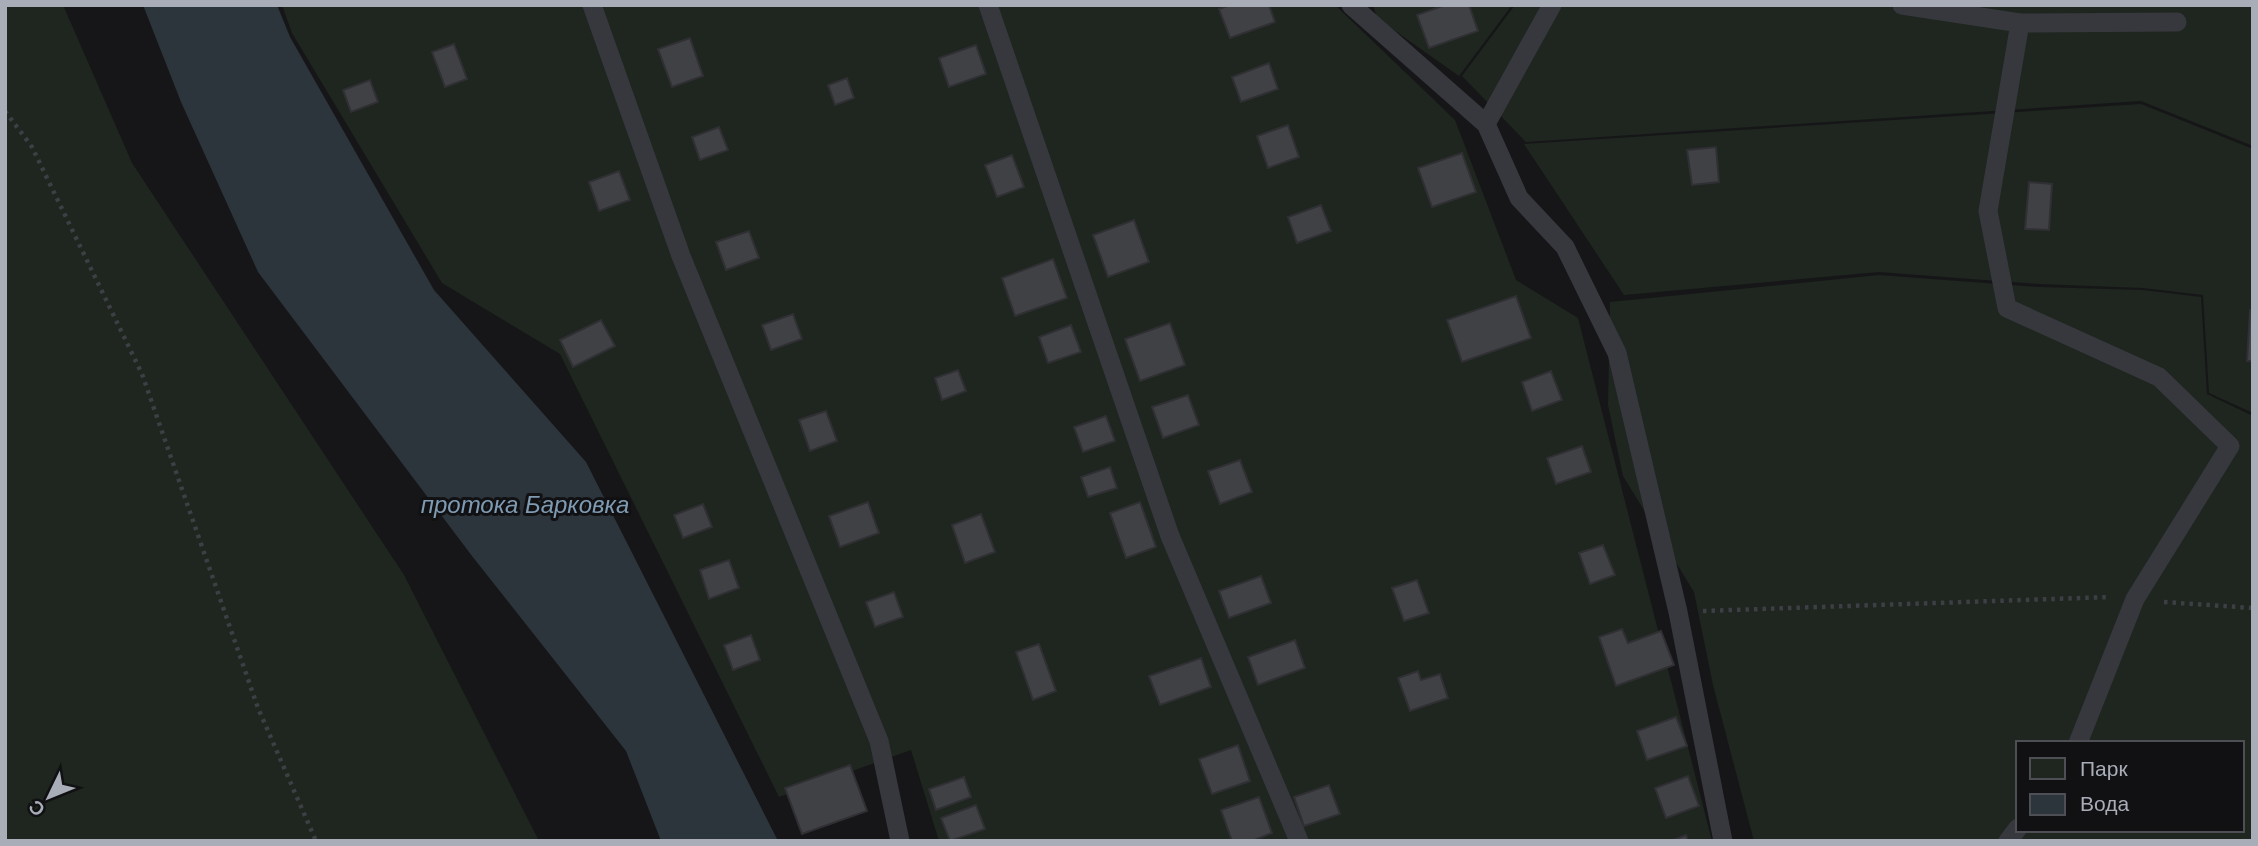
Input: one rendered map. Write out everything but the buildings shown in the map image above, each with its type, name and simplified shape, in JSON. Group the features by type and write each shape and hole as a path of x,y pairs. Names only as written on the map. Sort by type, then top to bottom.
{"lane":[{"path":"592,5 681,256 879,741 900,841"},
{"path":"988,5 1170,536 1299,841"},
{"path":"1351,5 1486,124 1519,198 1565,247 1617,353 1678,612 1723,841"},
{"path":"1486,124 1552,5"},
{"path":"1902,5 2020,23 2177,22"},
{"path":"2020,23 1988,211 2007,308 2159,377 2230,446 2135,599 2079,741"}],"path":[{"path":"5,111 32,147 142,374 258,708 316,841"},
{"path":"1678,612 2102,596 2253,608"}],"green space":[{"path":"5,5 63,5 132,163 404,575 539,841 5,841"},
{"path":"282,5 1335,5 1455,120 1516,280 1578,318 1712,841 939,841 911,750 779,797 560,354 442,283 292,33"},
{"path":"1373,5 1512,5 1459,76 1377,18"},
{"path":"1515,5 2253,5 2253,146 2141,101 1526,142 1462,76"},
{"path":"2141,104 2253,149 2253,413 2209,393 2203,295 2143,288 2039,284 1879,272 1624,295 1524,144"},
{"path":"1879,275 2039,287 2143,290 2201,297 2207,394 2253,416 2253,841 1754,841 1713,685 1694,592 1623,476 1608,405 1610,302"}],"water":[{"name":"протока Барковка","path":"143,5 277,5 290,37 434,290 586,462 778,841 661,841 626,751 472,556 258,272 181,102"}]}
